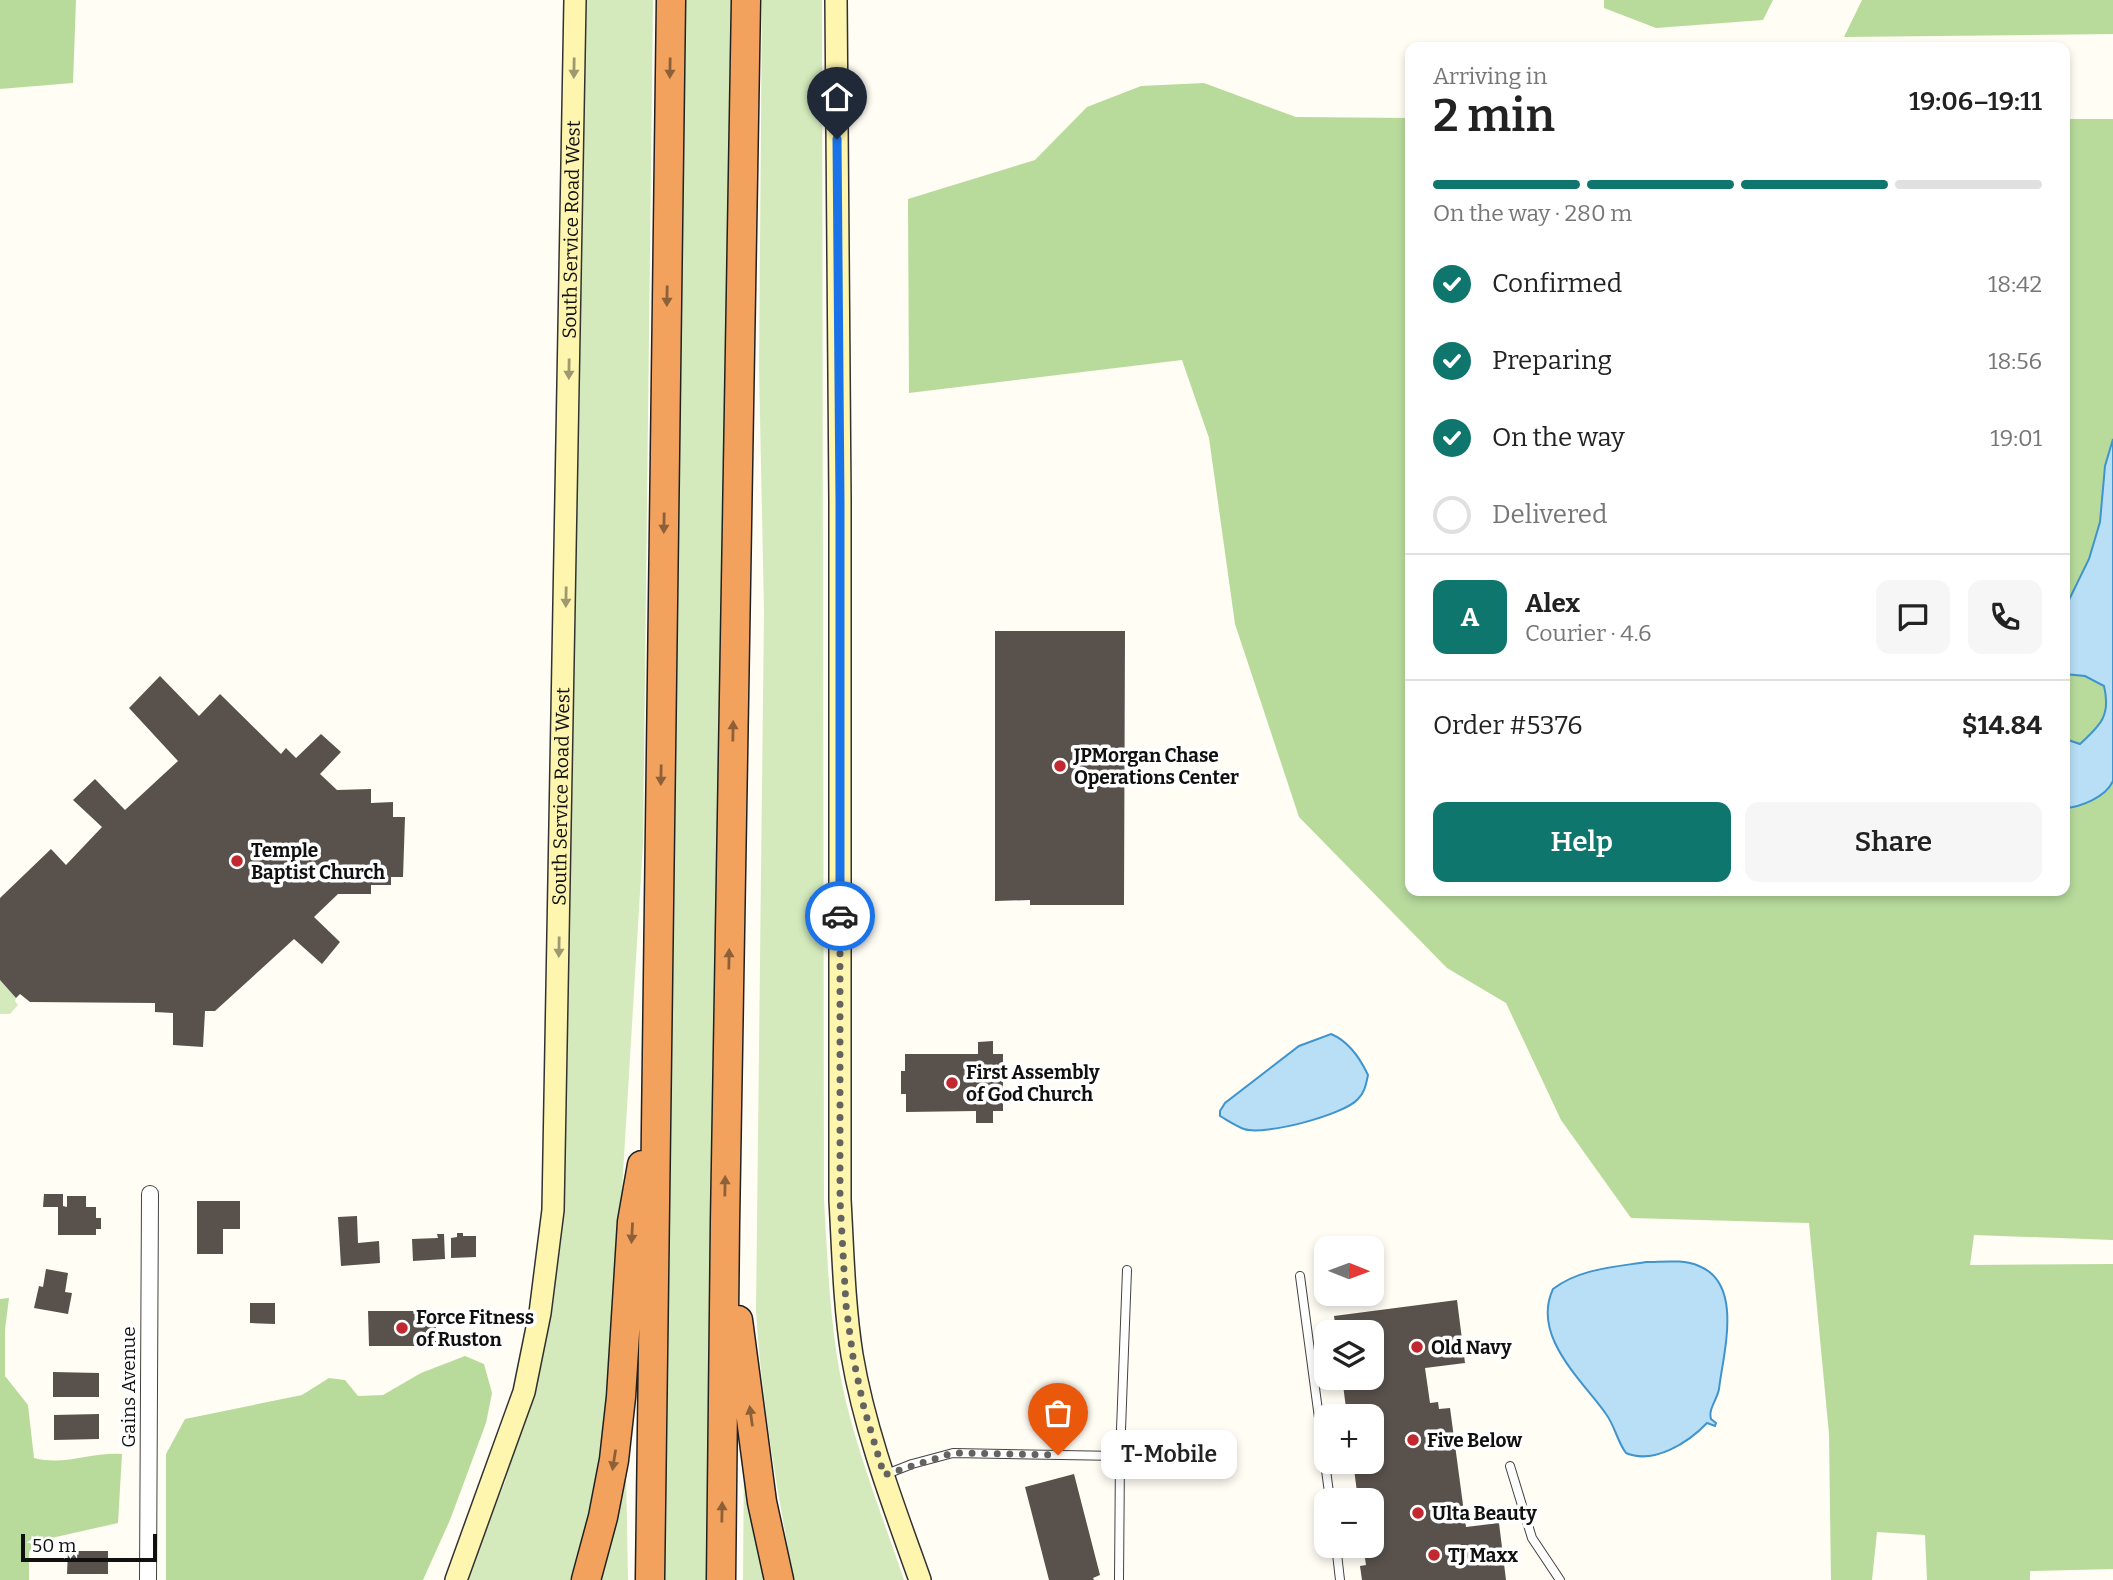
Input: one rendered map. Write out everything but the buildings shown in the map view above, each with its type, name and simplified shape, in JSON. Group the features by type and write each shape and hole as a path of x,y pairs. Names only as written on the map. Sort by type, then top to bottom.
{"highway":[{"path":"650,1580 671,0"},
{"path":"721,1580 746,0"},
{"path":"586,1580 603,1517 614,1460 622,1384 632,1222 657,1069"},
{"path":"725,1223 762,1502 779,1580"}],"main road":[{"name":"South Service Road West","path":"456,1580 524,1392 540,1313 553,1210 575,0"},
{"path":"836,0 840,501 840,1200 846,1305 853,1357 864,1408 884,1475 920,1580"}],"street":[{"name":"Gains Avenue","path":"148,1580 150,1194"}],"lane":[{"path":"1119,1580 1120,1456 1127,1270"},
{"path":"1300,1276 1328,1488"},
{"path":"884,1475 953,1453 1120,1456"},
{"path":"1510,1466 1532,1538 1560,1580"},
{"path":"1337,1558 1340,1580"}],"green space":[{"path":"0,0 76,0 73,83 0,89"},
{"path":"582,0 653,0 643,843 609,1405 593,1493 570,1580 465,1580 505,1482 536,1375 552,1299"},
{"path":"684,0 732,0 711,1580 664,1580"},
{"path":"762,0 822,0 824,1200 836,1352 846,1402 904,1580 794,1580 762,1380 756,1312 764,611 759,367"},
{"path":"1604,0 1773,0 1763,20 1656,28 1604,8"},
{"path":"1862,0 2113,0 2113,34 1844,37"},
{"path":"1204,83 1296,117 1405,118 1405,896 2070,896 2070,807 2092,800 2105,792 2113,781 2113,1240 1974,1235 1970,1265 2113,1264 2113,1569 2030,1571 2030,1580 1927,1580 1925,1535 1877,1532 1872,1580 1831,1580 1829,1434 1809,1223 1631,1218 1561,1120 1506,1003 1447,968 1299,817 1235,624 1209,438 1182,360 909,393 908,199 1035,160 1087,107 1141,86"},
{"path":"2070,119 2113,119 2113,439 2105,466 2100,522 2089,559 2070,598"},
{"path":"2070,674 2085,676 2104,686 2106,697 2103,719 2080,744 2070,741"},
{"path":"0,980 16,998 18,1005 10,1014 0,1014"},
{"path":"9,1298 5,1330 5,1376 28,1405 34,1458 67,1460 122,1454 118,1523 38,1541 29,1552 29,1580 0,1580 0,1299"},
{"path":"465,1356 484,1364 492,1393 486,1423 450,1520 423,1580 166,1580 166,1454 185,1419 302,1395 329,1378 345,1380 358,1396 383,1395 421,1373"},
{"path":"744,1455 775,1580 743,1580"},
{"path":"626,1469 628,1580 594,1580"}],"water":[{"path":"2113,439 2113,781 2105,792 2092,800 2070,807 2070,741 2080,744 2094,731 2102,719 2106,705 2104,686 2085,676 2070,674 2070,598 2089,559 2100,522 2105,466"},
{"path":"1331,1034 1353,1051 1368,1075 1362,1094 1350,1105 1303,1123 1268,1130 1244,1129 1220,1116 1225,1103 1299,1046"},
{"path":"1646,1262 1686,1262 1713,1275 1722,1288 1727,1321 1719,1389 1711,1412 1715,1426 1707,1423 1670,1450 1637,1456 1626,1453 1609,1419 1562,1356 1549,1324 1548,1306 1553,1289 1574,1277 1597,1270"}],"way so far":[{"path":"840,916 840,1200 846,1305 864,1408 884,1475 953,1453 1058,1455"}],"place":[{"name":"JPMorgan Chase Operations Center","path":"1060,766"},
{"name":"Temple Baptist Church","path":"237,861"},
{"name":"First Assembly of God Church","path":"952,1083"},
{"name":"Force Fitness of Ruston","path":"402,1328"},
{"name":"Old Navy","path":"1417,1347"},
{"name":"Five Below","path":"1413,1440"},
{"name":"T-Mobile","path":"1058,1455"},
{"name":"Ulta Beauty","path":"1418,1513"},
{"name":"TJ Maxx","path":"1434,1555"}],"route":[{"path":"837,139 840,916"}]}
